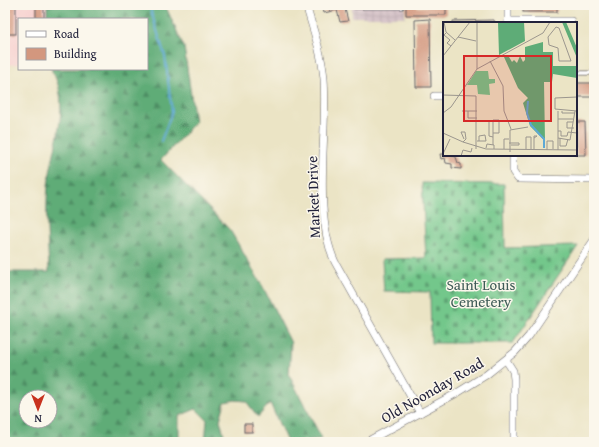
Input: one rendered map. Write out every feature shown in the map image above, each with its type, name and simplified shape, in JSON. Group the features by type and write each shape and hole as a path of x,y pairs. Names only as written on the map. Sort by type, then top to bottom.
{"street":[{"name":"Market Drive","path":"306,5 320,54 324,79 323,205 327,242 335,262 420,414"},
{"path":"508,5 508,22 571,22"},
{"path":"434,96 443,96"},
{"path":"513,156 513,172 515,176 522,181 594,180"},
{"name":"Old Noonday Road","path":"366,442 475,383 506,360 529,336 594,240"},
{"path":"506,360 513,371 514,379 514,442"}],"lane":[{"path":"355,5 355,7 402,7 402,5"},
{"path":"577,73 594,73"}],"shaded area":[{"path":"5,5 47,5 47,18 18,18 18,64 5,65"},
{"path":"352,5 405,5 405,17 352,17"}],"green space":[{"path":"47,5 165,5 184,47 195,122 161,160 230,230 263,287 291,343 289,375 322,439 287,442 270,403 258,417 246,401 235,400 225,402 220,420 226,442 205,442 207,420 196,409 179,416 179,442 5,442 5,272 49,272 47,197 61,111 57,82 51,70 148,70 148,18 47,18"},
{"name":"Saint Louis Cemetery","path":"422,183 504,184 505,248 578,246 513,343 431,343 430,292 384,291 382,259 426,258"}],"building":[{"path":"8,5 16,5 16,34 8,34"},
{"path":"36,5 44,5 44,18 36,18"},
{"path":"322,5 344,5 348,21 340,22 337,10 324,13"},
{"path":"406,5 417,5 417,7 446,5 446,15 406,15"},
{"path":"523,5 557,5 557,12 523,12"},
{"path":"430,19 431,87 416,87 415,20"},
{"path":"494,20 495,22 453,22"},
{"path":"577,83 594,83 594,97 577,97"},
{"path":"577,122 585,122 586,155 577,155"},
{"path":"440,154 443,154 443,156 456,157 458,163 461,164 461,169 452,168 452,164 446,163 445,158 441,159"},
{"path":"244,424 252,424 252,432 244,432"}],"waterway":[{"path":"149,5 165,56 172,112 161,141"}]}
